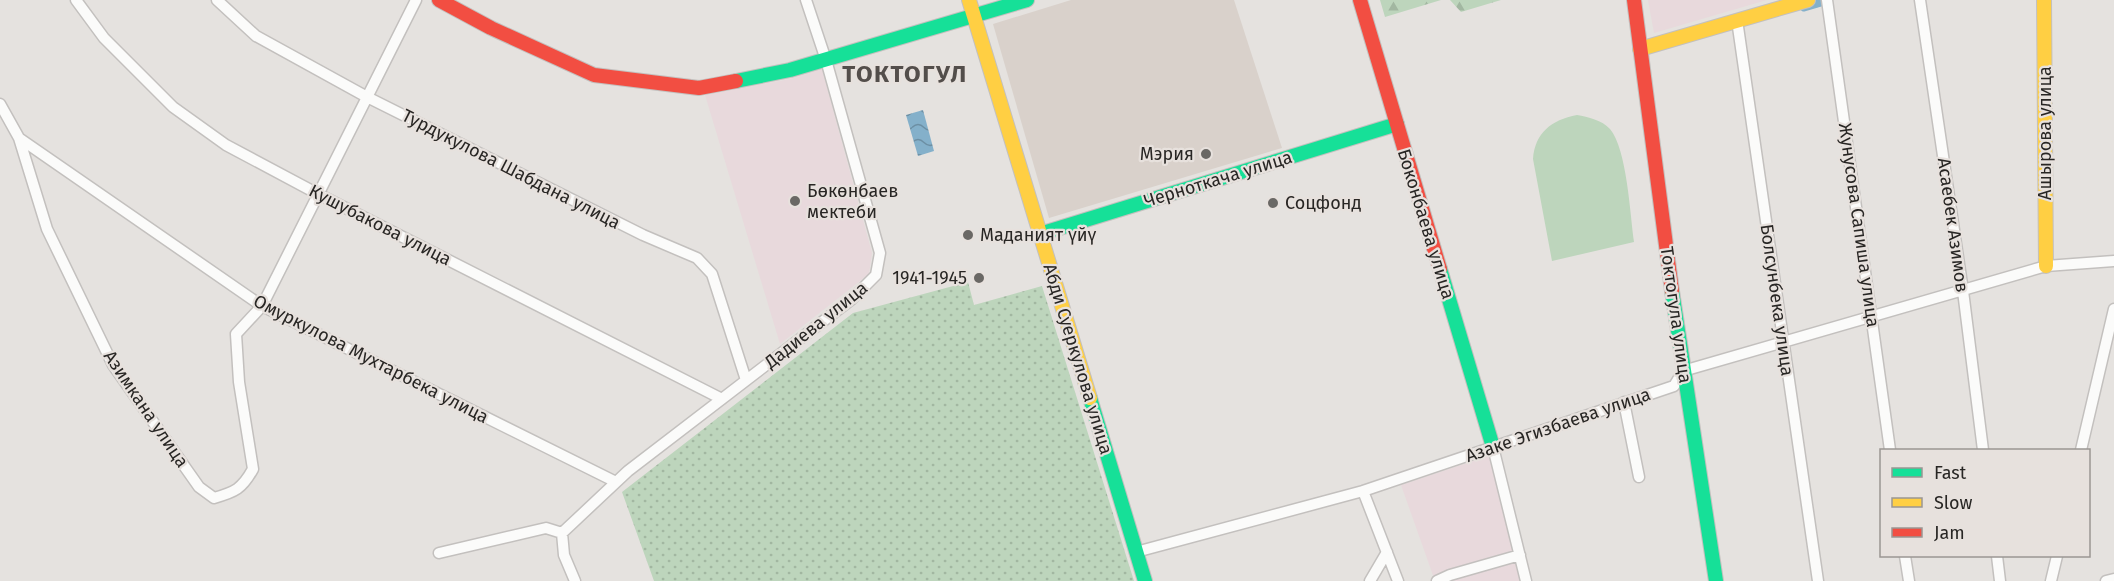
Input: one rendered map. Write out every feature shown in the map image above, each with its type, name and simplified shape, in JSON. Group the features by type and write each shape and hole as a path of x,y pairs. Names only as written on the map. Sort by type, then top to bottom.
{"street":[{"name":"Кушубакова улица","path":"76,0 104,38 173,107 226,145 722,399"},
{"name":"Турдукулова Шабдана улица","path":"217,0 255,36 367,97 643,235 698,258 712,274 746,380"},
{"path":"261,306 416,0"},
{"path":"439,0 491,28 594,75 699,88 790,70 1027,0"},
{"name":"Дадиева улица","path":"562,533 616,482 852,299 876,275 880,253 806,0"},
{"name":"Абди Суеркулова улица","path":"969,0 1145,581"},
{"name":"Боконбаева улица","path":"1360,0 1493,447"},
{"name":"Токтогула улица","path":"1634,0 1683,372 1716,581"},
{"path":"1640,49 1808,0"},
{"name":"Жунусова Сапиша улица","path":"1827,0 1890,449"},
{"name":"Асаебек Азимов","path":"1920,0 1963,291 1983,449"},
{"name":"Ашырова улица","path":"2044,0 2046,266"},
{"name":"Болсунбека улица","path":"1737,20 1818,581"},
{"name":"Омуркулова Мухтарбека улица","path":"0,104 19,138 261,306 616,482"},
{"name":"Черноткача улица","path":"1040,234 1397,124"},
{"name":"Азимкана улица","path":"19,138 47,230 113,365 199,488 214,498 233,493 246,483 254,469 239,382 236,334 261,306"},
{"name":"Азаке Эгизбаева улица","path":"1136,552 1363,491 1674,386 1683,372 2046,266 2114,261"},
{"path":"2081,449 2114,309"},
{"path":"1624,402 1639,477"},
{"path":"1493,447 1526,581"},
{"path":"1363,491 1398,581"},
{"path":"438,554 546,528 562,533 564,555 575,581"},
{"path":"1370,581 1387,552"},
{"path":"1437,581 1450,575 1520,555"},
{"path":"1905,557 1909,581"},
{"path":"1997,557 2000,581"},
{"path":"2051,581 2057,557"},
{"path":"2106,581 2114,579"}],"shaded area":[{"path":"1071,0 1234,0 1282,148 1049,218 993,24"},
{"path":"1648,0 1767,0 1654,33"},
{"path":"822,69 872,253 869,274 780,344 705,95 790,79"},
{"path":"1494,454 1532,581 1435,581 1401,485"}],"green space":[{"path":"1380,0 1441,0 1385,17"},
{"path":"1450,0 1501,0 1461,12"},
{"path":"1577,115 1603,123 1616,138 1624,166 1634,242 1552,261 1533,159 1534,150 1541,135 1552,124"},
{"path":"968,282 974,305 1042,286 1134,581 654,581 622,492 853,313"}],"water":[{"path":"923,110 934,151 918,156 906,115"}],"waterway":[{"path":"1804,7 1821,2"}],"traffic: fast":[{"path":"736,81 790,70 1027,0"},
{"path":"1040,234 1397,124"},
{"path":"1440,269 1493,447"},
{"path":"1672,291 1716,581"},
{"path":"1090,398 1145,581"}],"traffic: slow":[{"path":"969,0 1090,398"},
{"path":"1640,49 1808,0"},
{"path":"2044,0 2046,266"}],"traffic: jam":[{"path":"439,0 491,28 594,75 699,88 736,81"},
{"path":"1360,0 1440,269"},
{"path":"1634,0 1672,291"}],"place":[{"name":"Мэрия","path":"1206,154"},
{"name":"Бөкөнбаев мектеби","path":"795,201"},
{"name":"Соцфонд","path":"1273,203"},
{"name":"Маданият үйү","path":"968,235"},
{"name":"1941-1945","path":"979,278"}],"district":[{"name":"ТОКТОГУЛ","path":"905,74"}]}
